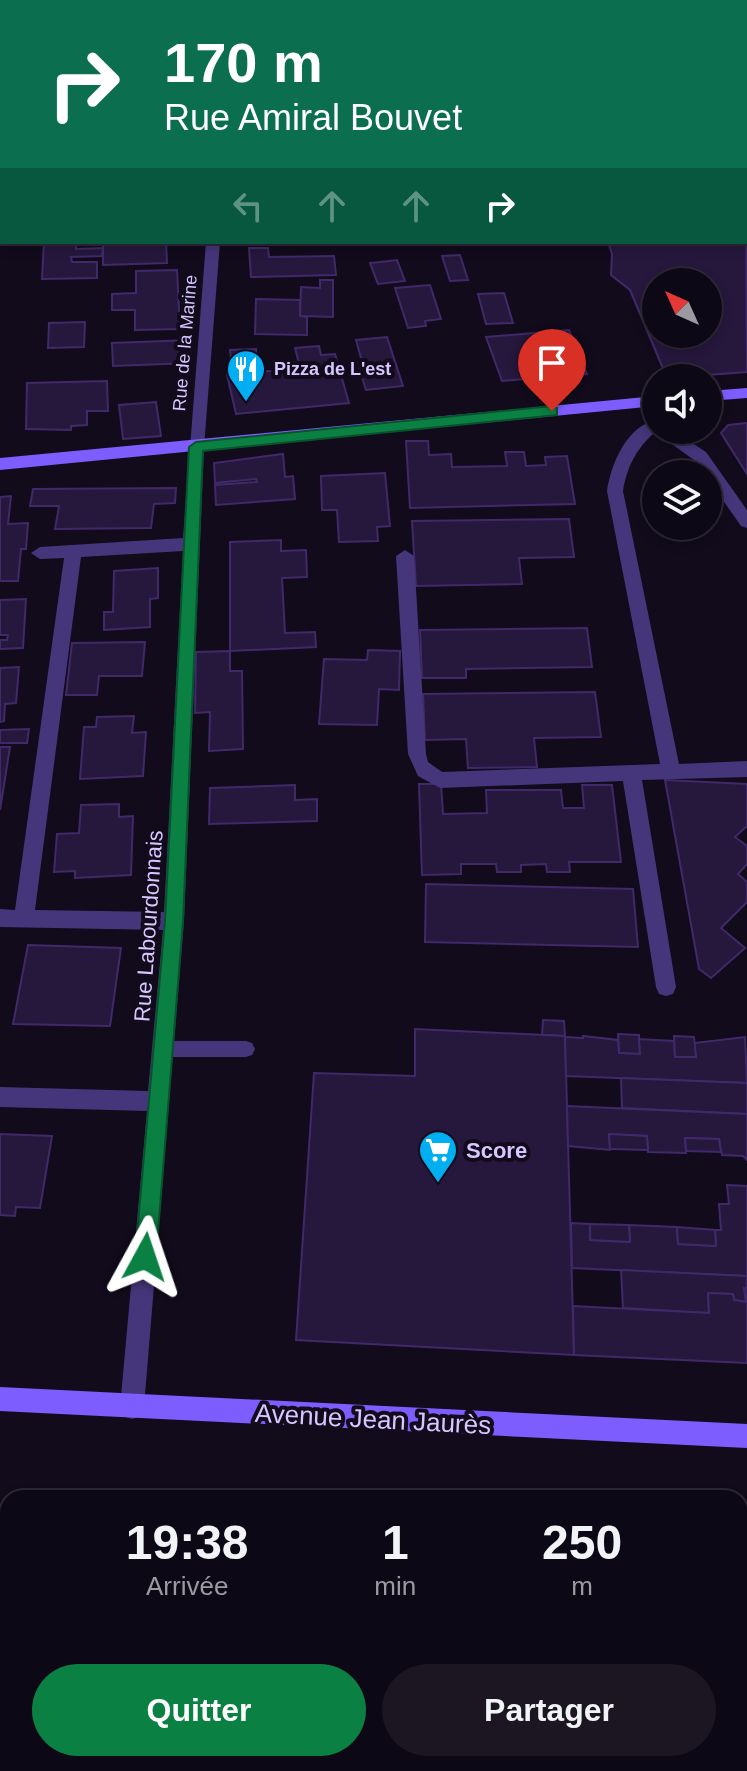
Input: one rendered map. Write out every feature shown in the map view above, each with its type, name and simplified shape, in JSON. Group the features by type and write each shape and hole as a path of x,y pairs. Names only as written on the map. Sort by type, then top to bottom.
{"main road":[{"path":"722,395 747,393"},
{"path":"0,464 642,403"},
{"name":"Avenue Jean Jaurès","path":"0,1399 747,1436"}],"street":[{"name":"Rue de la Marine","path":"196,447 213,244"},
{"path":"642,438 629,447 618,471 615,491 671,771"},
{"path":"681,444 700,456 747,522"},
{"name":"Rue Labourdonnais","path":"132,1407 174,921 196,447"},
{"path":"40,553 192,544"},
{"path":"24,918 73,552"},
{"path":"405,556 418,765 429,775 440,780 747,769"},
{"path":"631,773 666,987"},
{"path":"0,918 174,921"},
{"path":"0,1097 159,1101"}],"lane":[{"path":"163,1049 246,1049"}],"building":[{"path":"44,244 76,244 76,249 103,248 102,256 71,257 72,262 97,262 97,278 42,279"},
{"path":"103,244 166,244 167,263 103,265"},
{"path":"609,244 746,244 747,372 722,374 722,364 661,364 654,348 722,348 722,268 642,268 642,319 630,290 611,275 612,254"},
{"path":"249,248 268,248 269,257 334,256 336,275 251,277"},
{"path":"460,255 468,280 450,281 442,256"},
{"path":"397,260 405,281 378,284 370,263"},
{"path":"177,270 180,329 135,330 135,310 112,310 112,294 136,293 136,271"},
{"path":"320,280 333,280 333,317 300,316 301,287 320,288"},
{"path":"430,285 441,319 425,321 426,326 408,328 395,288"},
{"path":"504,293 513,323 486,324 478,294"},
{"path":"256,299 300,300 300,316 307,317 307,335 255,334"},
{"path":"85,322 84,347 48,348 49,323"},
{"path":"569,330 587,374 502,381 486,337"},
{"path":"387,337 403,386 366,390 357,362 362,362 356,340"},
{"path":"190,340 191,363 113,366 112,343"},
{"path":"319,346 321,355 335,354 349,403 236,414 227,375 300,368 295,348"},
{"path":"256,349 257,367 232,368 230,350"},
{"path":"107,381 108,411 87,411 87,425 71,426 71,430 26,429 27,383"},
{"path":"156,402 161,436 123,439 119,405"},
{"path":"747,423 747,474 722,435 728,425"},
{"path":"406,441 428,441 429,455 451,454 452,467 507,466 505,452 524,452 526,466 546,465 545,457 567,456 575,504 410,508"},
{"path":"283,454 285,477 293,476 295,499 216,505 215,485 257,482 256,479 215,483 214,463"},
{"path":"385,473 390,526 377,527 378,541 339,542 337,510 322,510 321,476"},
{"path":"176,488 175,503 154,504 151,528 55,529 59,506 30,506 33,489"},
{"path":"11,496 8,524 28,523 26,549 21,549 18,581 0,581 0,497"},
{"path":"569,519 574,557 519,558 522,584 416,586 412,521"},
{"path":"281,540 281,551 306,550 307,577 282,578 285,633 315,632 316,647 230,651 230,542"},
{"path":"158,568 158,598 150,599 150,627 104,630 104,612 113,612 114,571"},
{"path":"26,599 23,648 0,649 0,640 7,640 8,635 0,635 0,600"},
{"path":"587,628 592,667 466,669 466,678 422,678 420,630"},
{"path":"145,642 142,676 99,676 97,695 66,695 72,643"},
{"path":"368,650 400,651 399,690 379,689 377,725 319,724 324,659 367,660"},
{"path":"230,651 230,671 242,671 243,749 209,751 210,712 195,713 196,652"},
{"path":"19,667 16,703 5,704 4,721 0,722 0,668"},
{"path":"595,692 601,737 534,738 537,767 468,768 466,739 425,740 423,694"},
{"path":"134,716 132,733 146,732 143,776 80,779 84,727 96,727 97,717"},
{"path":"29,729 27,743 0,743 0,730"},
{"path":"0,747 10,747 0,810"},
{"path":"665,780 747,784 747,826 735,837 747,846 747,864 738,874 747,882 747,902 721,928 745,948 711,978 699,969"},
{"path":"419,784 441,784 443,814 487,813 486,790 561,790 563,808 584,808 582,785 612,785 621,862 569,862 570,872 547,872 546,864 521,865 521,872 497,872 496,864 461,864 461,874 422,875"},
{"path":"295,785 295,800 317,799 317,821 209,824 210,788"},
{"path":"119,804 119,817 133,816 131,875 75,878 75,871 54,872 57,834 79,833 81,805"},
{"path":"426,884 633,889 638,947 425,942"},
{"path":"28,945 121,948 110,1026 13,1024"},
{"path":"543,1020 564,1021 565,1036 542,1035"},
{"name":"Score","path":"415,1029 565,1036 574,1355 296,1340 314,1073 415,1076"},
{"path":"618,1034 639,1035 640,1054 619,1053"},
{"path":"674,1036 694,1037 696,1057 675,1057"},
{"path":"565,1037 618,1040 619,1053 640,1054 639,1039 674,1041 675,1057 696,1057 694,1043 745,1037 747,1083 566,1076"},
{"path":"621,1078 747,1083 747,1114 622,1108"},
{"path":"567,1106 747,1114 747,1160 743,1156 722,1155 719,1139 685,1138 686,1153 648,1152 647,1136 609,1134 610,1150 568,1146"},
{"path":"0,1134 52,1136 40,1208 16,1207 15,1216 0,1215"},
{"path":"609,1134 647,1136 648,1150 610,1149"},
{"path":"685,1138 719,1139 721,1152 686,1151"},
{"path":"727,1185 747,1186 747,1276 572,1268 571,1223 590,1224 590,1240 630,1242 629,1225 677,1227 678,1244 716,1246 715,1230 721,1230 719,1204 729,1204"},
{"path":"590,1224 629,1225 630,1242 590,1240"},
{"path":"677,1227 715,1230 716,1246 678,1244"},
{"path":"621,1270 747,1276 746,1302 734,1300 733,1294 708,1293 709,1313 623,1308"},
{"path":"744,1288 747,1289 747,1363 574,1355 573,1306 709,1313 708,1293 733,1294 734,1300 746,1302"}],"place":[{"name":"Pizza de L'est","path":"246,403"},
{"name":"Score","path":"438,1184"}],"route":[{"path":"145,1257 174,921 196,447 552,411"}]}
